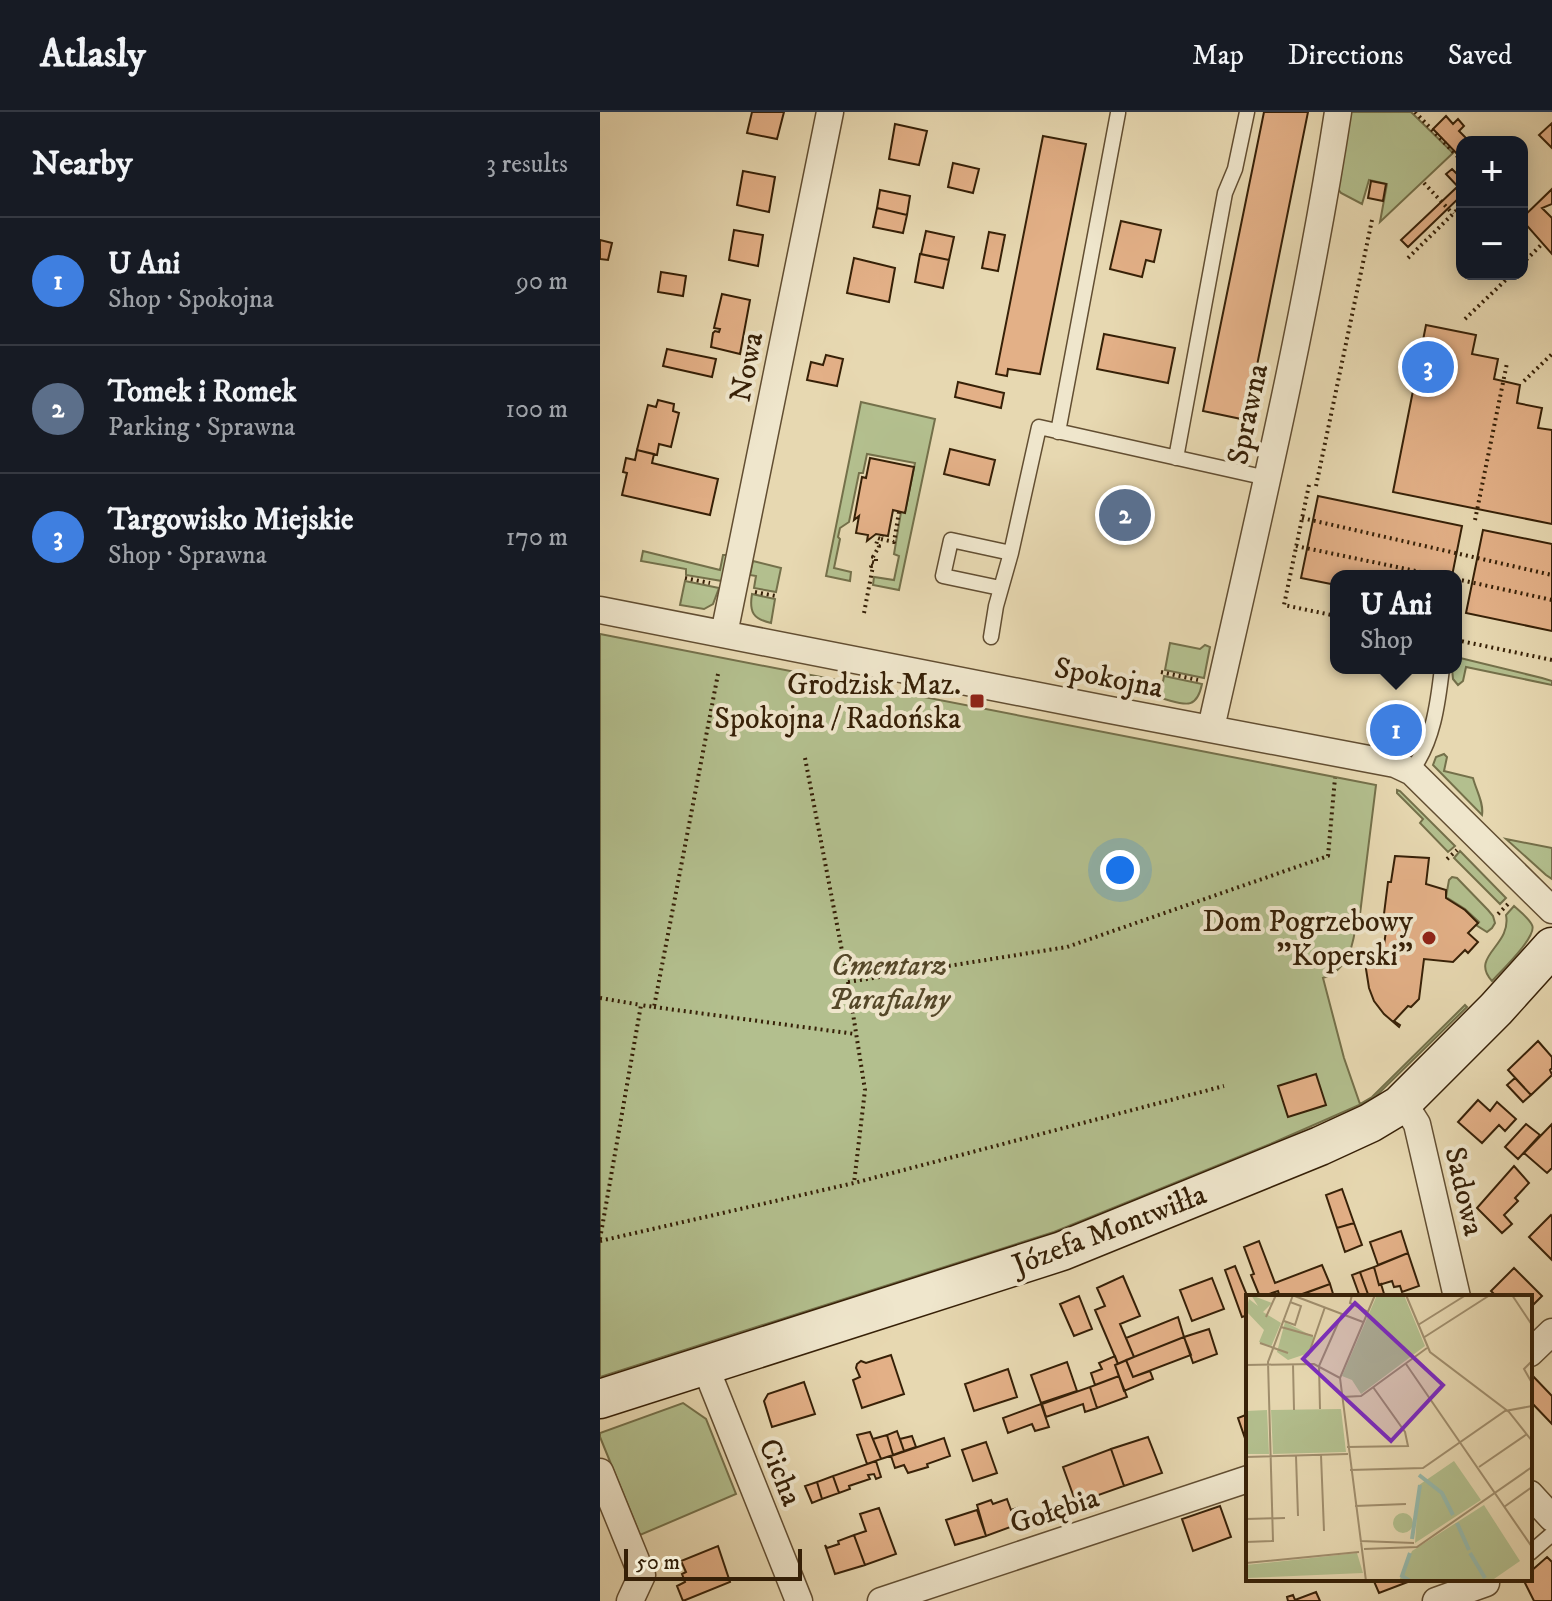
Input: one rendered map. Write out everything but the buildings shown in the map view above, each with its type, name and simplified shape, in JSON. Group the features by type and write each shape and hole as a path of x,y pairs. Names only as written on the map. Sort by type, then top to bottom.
{"street":[{"name":"Nowa","path":"724,634 830,112"},
{"name":"Sprawna","path":"1211,728 1267,478 1324,198 1338,112"},
{"name":"Spokojna","path":"600,610 1389,762 1411,771 1552,910"},
{"name":"Józefa Montwiłła","path":"600,1399 1062,1251 1370,1123 1400,1105 1496,1009 1552,947"},
{"name":"Sadowa","path":"1400,1105 1417,1124 1457,1295"},
{"path":"1532,1351 1552,1332"},
{"name":"Cicha","path":"705,1366 799,1601"},
{"path":"600,1472 642,1575 630,1601"},
{"name":"Gołębia","path":"881,1601 1246,1480"},
{"path":"1532,1496 1552,1518"},
{"path":"1436,1601 1490,1581"}],"lane":[{"path":"1176,458 1225,193 1235,169 1247,112"},
{"path":"1058,432 1118,113"},
{"path":"991,637 1039,427 1267,478"},
{"path":"1000,588 943,576 951,540 1011,553"},
{"path":"1411,771 1428,741 1441,674"},
{"path":"1532,1551 1552,1534"}],"path":[{"path":"1415,112 1456,155"},
{"path":"1424,183 1453,214"},
{"path":"1408,258 1459,208"},
{"path":"1316,486 1372,220"},
{"path":"1528,258 1541,245"},
{"path":"1465,319 1506,280"},
{"path":"1524,381 1552,354"},
{"path":"1475,520 1507,363"},
{"path":"1309,485 1284,605 1330,615"},
{"path":"864,613 871,566 872,562 876,563 873,557 878,550 878,538 894,542 899,512"},
{"path":"1302,518 1552,575"},
{"path":"1296,546 1411,570"},
{"path":"685,578 711,583"},
{"path":"1462,580 1552,600"},
{"path":"749,590 776,596"},
{"path":"1462,641 1552,660"},
{"path":"1161,672 1208,682"},
{"path":"654,1007 718,674"},
{"path":"848,982 1067,947 1328,856 1339,754"},
{"path":"805,758 848,982 865,1090 854,1183"},
{"path":"1447,859 1460,846"},
{"path":"1498,914 1513,898"},
{"path":"600,998 855,1034"},
{"path":"641,1005 600,1240 854,1183 1224,1086"}],"green space":[{"path":"1347,112 1411,112 1453,153 1380,222 1387,184 1369,180 1362,204 1341,193 1336,186"},
{"path":"861,402 935,419 899,590 873,585 874,577 894,580 899,556 894,554 901,512 905,512 915,463 867,454 863,473 859,473 849,522 840,528 838,537 834,568 851,572 850,581 826,576"},
{"path":"643,551 720,570 723,555 727,555 722,581 686,575 686,569 641,561"},
{"path":"753,561 781,568 776,592 754,588 756,576 750,575"},
{"path":"685,581 719,588 713,604 704,609 680,605"},
{"path":"752,594 775,599 771,623 754,614"},
{"name":"Cmentarz Parafialny","path":"600,634 1376,785 1360,914 1352,945 1339,968 1323,978 1360,1104 1372,1097 1465,1005 1467,1007 1373,1099 1275,1142 1054,1232 600,1377"},
{"path":"1170,643 1200,649 1205,645 1210,647 1204,678 1165,670"},
{"path":"1462,658 1542,678 1552,681 1552,685 1466,667 1463,681 1458,685 1453,674 1462,674"},
{"path":"1164,676 1202,684 1196,699 1187,704 1160,698"},
{"path":"1444,754 1447,757 1444,771 1473,778 1482,815 1433,765 1436,757"},
{"path":"1397,790 1455,846 1448,852 1420,823 1423,819"},
{"path":"1506,839 1552,848 1552,879 1546,875"},
{"path":"1460,851 1506,898 1500,904 1454,858"},
{"path":"1452,877 1457,878 1493,916 1495,923 1487,932 1476,925 1479,922 1465,909 1446,897"},
{"path":"1514,906 1529,920 1532,930 1524,945 1492,981 1485,964 1503,935 1506,915"},
{"path":"683,1403 706,1419 736,1494 640,1535 600,1433"}],"place":[{"name":"Targowisko Miejskie","path":"1428,367"},
{"name":"Tomek i Romek","path":"1125,515"},
{"name":"Grodzisk Maz. Spokojna / Radońska","path":"977,701"},
{"name":"U Ani","path":"1396,730"},
{"name":"Dom Pogrzebowy \"Koperski\"","path":"1429,938"}]}
